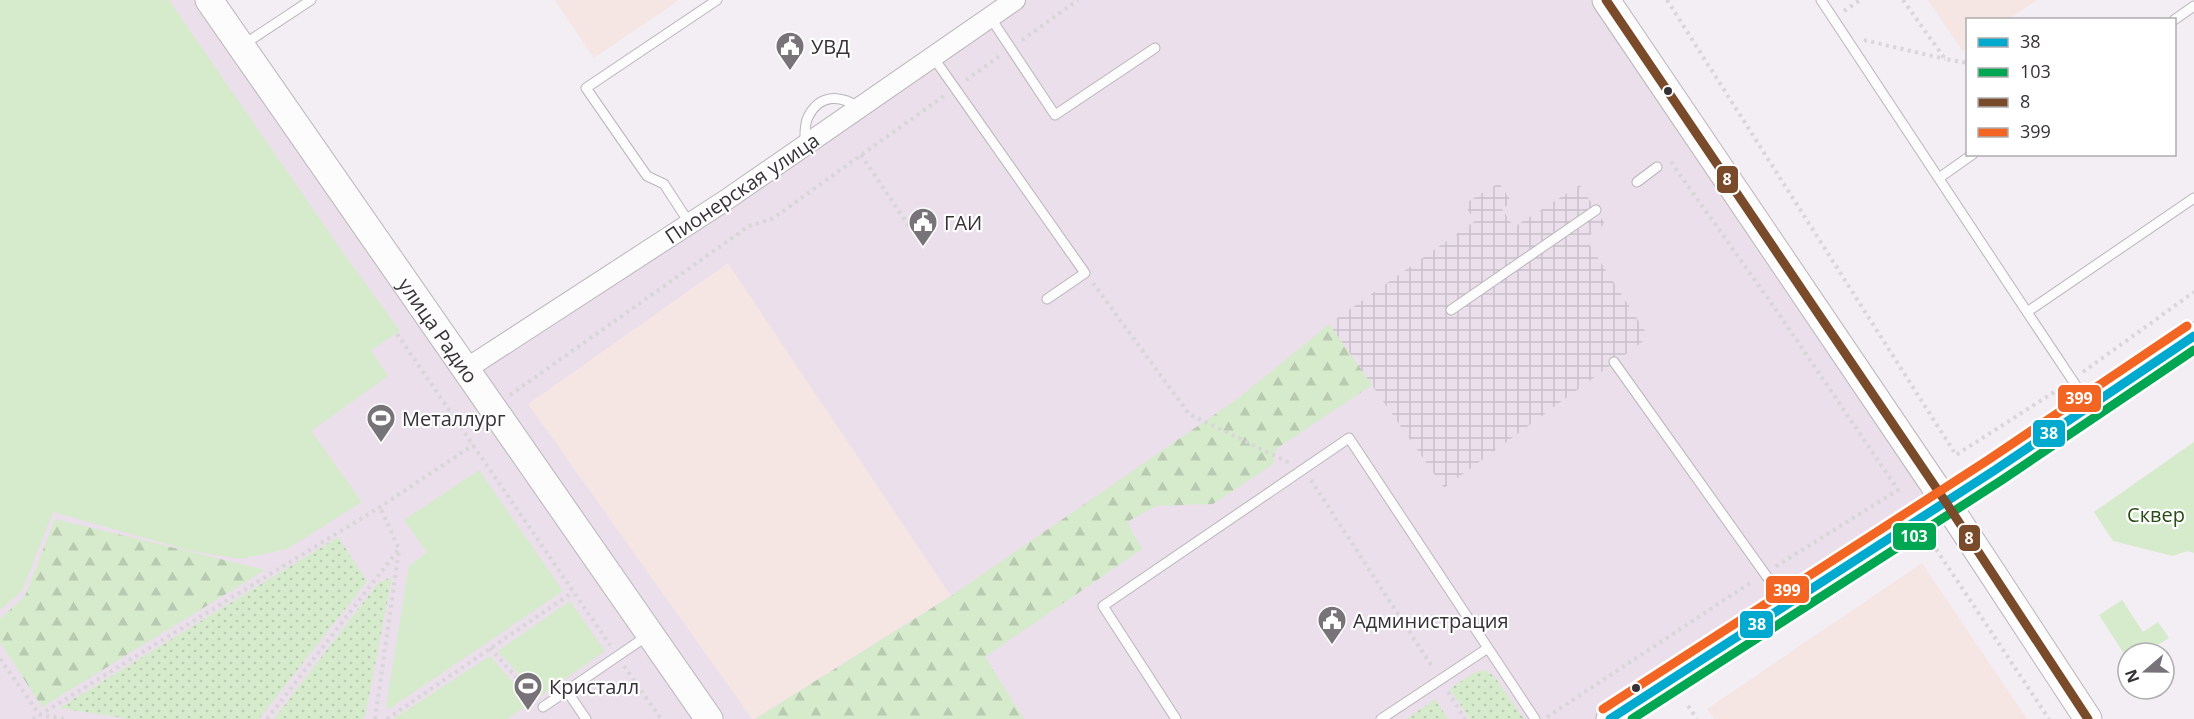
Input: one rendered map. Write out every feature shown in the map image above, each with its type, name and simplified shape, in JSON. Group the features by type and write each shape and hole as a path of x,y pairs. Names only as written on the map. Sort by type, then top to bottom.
{"main road":[{"name":"улица Радио","path":"209,0 709,719"},
{"path":"1606,0 1945,501 2088,719"},
{"path":"1610,719 2090,407 2194,336"}],"street":[{"name":"Пионерская улица","path":"466,369 690,224 1015,0"}],"lane":[{"path":"242,46 311,0"},
{"path":"690,224 664,184 647,176 586,88 717,0"},
{"path":"1821,0 2090,407"},
{"path":"2176,19 2194,6"},
{"path":"990,17 1055,115 1155,48"},
{"path":"933,57 1085,273 1047,299"},
{"path":"1938,178 1971,156"},
{"path":"1637,182 1658,167"},
{"path":"2027,312 2194,198"},
{"path":"1450,310 1596,210"},
{"path":"1614,362 1786,604"},
{"path":"1176,719 1103,606 1349,438 1535,719"},
{"path":"543,707 649,634"},
{"path":"1381,719 1488,648"},
{"path":"567,691 586,719"}],"path":[{"path":"507,397 749,226 772,219 1078,0"},
{"path":"1666,0 1956,455 2072,380 2194,292"},
{"path":"1903,0 1945,59"},
{"path":"1844,35 1966,63"},
{"path":"861,155 909,226"},
{"path":"1543,719 1898,490 1781,317 1669,159"},
{"path":"1085,273 1189,414 1303,469 1465,719"},
{"path":"397,334 661,719"},
{"path":"33,719 380,507 473,445"},
{"path":"375,719 399,549 380,507"},
{"path":"1932,543 2049,719"},
{"path":"267,719 399,549"},
{"path":"387,719 573,592"},
{"path":"490,648 543,707"},
{"path":"0,659 40,715 66,719"},
{"path":"1688,706 1697,719"}],"shaded area":[{"path":"0,0 209,0 466,368 1015,0 1606,0 1945,501 1610,719 0,719"},
{"path":"555,0 679,0 594,58"},
{"path":"1928,0 2037,0 2010,18 1966,18 1966,49 1963,51"},
{"path":"1499,183 1512,202 1502,209 1514,227 1580,185 1605,224 1585,238 1649,337 1444,488 1329,324 1475,221 1464,204"},
{"path":"728,263 951,596 755,719 752,719 528,404"},
{"path":"1922,563 2027,719 1714,719 1707,709"}],"green space":[{"name":"Металлург","path":"0,0 169,0 339,247 400,331 371,350 388,376 311,431 362,502 287,549 241,559 191,551 53,512 22,591 0,610"},
{"path":"1329,324 1372,385 1276,449 1273,464 1213,504 1156,506 1127,522 1142,549 985,657 1024,719 755,719 951,596 1240,397"},
{"name":"Сквер","path":"2194,442 2194,553 2187,551 2173,556 2113,541 2094,512"},
{"path":"479,470 563,591 389,709 386,707 409,566 427,552 404,520"},
{"path":"55,519 265,570 42,707 0,642 0,619 25,596"},
{"path":"338,537 367,581 259,719 130,719 59,708"},
{"path":"392,577 365,717 362,719 274,719 378,583"},
{"path":"2122,600 2143,632 2158,622 2169,638 2164,641 2116,641 2099,615"},
{"path":"570,601 605,651 539,697 498,651"},
{"path":"490,656 531,703 507,719 393,719"},
{"path":"1485,670 1494,676 1524,719 1470,719 1450,689 1473,673"},
{"path":"1435,699 1448,719 1407,719"}],"transit line":[{"name":"8","path":"1606,0 1945,501 2088,719"},
{"name":"399","path":"1603,709 1988,460 2187,326"},
{"name":"38","path":"1610,719 1995,470 2194,336"},
{"name":"103","path":"1632,719 2002,480 2194,350"}],"place":[{"name":"УВД","path":"790,72"},
{"name":"ГАИ","path":"923,248"},
{"name":"Металлург","path":"381,444"},
{"name":"Администрация","path":"1332,646"},
{"name":"Кристалл","path":"528,712"}]}
